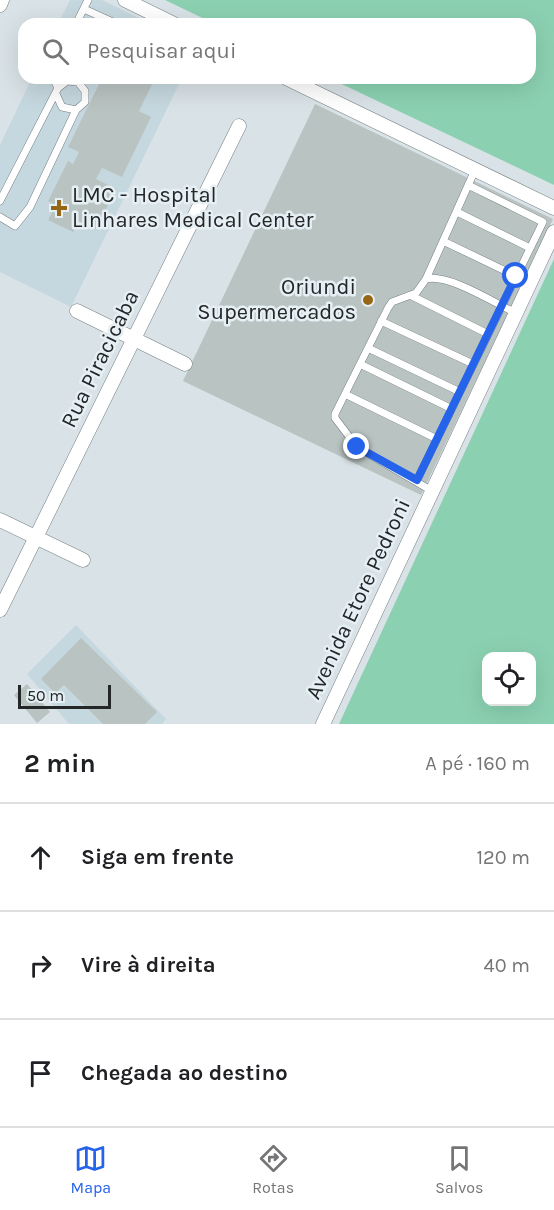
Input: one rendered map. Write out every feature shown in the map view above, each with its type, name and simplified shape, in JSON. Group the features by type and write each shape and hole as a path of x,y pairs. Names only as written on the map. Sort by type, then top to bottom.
{"street":[{"path":"0,5 2,0"},
{"path":"125,0 162,18"},
{"path":"298,84 554,208"},
{"name":"Rua Piracicaba","path":"0,610 238,126"},
{"name":"Avenida Etore Pedroni","path":"323,724 554,232"},
{"path":"77,311 185,364"},
{"path":"0,520 83,560"}],"lane":[{"path":"79,18 88,0"},
{"path":"84,9 104,18"},
{"path":"55,84 57,100 63,107 76,110"},
{"path":"0,201 57,91 64,84"},
{"path":"0,217 15,226 21,221 76,110 85,102 83,87 80,84"},
{"path":"432,491 417,480 357,447 335,418 381,321 392,303 412,296 426,279 475,170"},
{"path":"417,480 543,222 468,185"},
{"path":"457,212 530,248"},
{"path":"443,241 516,276"},
{"path":"426,279 451,282 516,313"},
{"path":"412,296 488,334"},
{"path":"381,321 473,364"},
{"path":"368,348 460,392"},
{"path":"360,364 452,409"},
{"path":"345,394 437,439"}],"shaded area":[{"path":"70,0 102,0 139,18 61,18"},
{"name":"LMC - Hospital Linhares Medical Center","path":"29,84 179,84 71,307 0,272 0,145"},
{"path":"76,625 166,719 162,724 69,724 27,674"}],"green space":[{"path":"165,0 554,0 554,185 342,84 536,84 536,18 202,18"},
{"path":"554,259 554,724 339,724"}],"building":[{"path":"99,84 152,84 139,111 151,117 122,177 102,168 96,179 116,189 96,229 79,221 73,232 48,220 56,205 48,201 68,161 73,164 79,152 68,147"},
{"name":"Oriundi Supermercados","path":"315,104 553,219 421,495 183,381"},
{"path":"81,638 157,712 145,724 103,724 64,685 55,693 41,679"},
{"path":"27,684 50,712 37,723 14,695"}],"place":[{"name":"LMC - Hospital Linhares Medical Center","path":"59,208"},
{"name":"Oriundi Supermercados","path":"368,300"}],"route":[{"path":"357,447 417,480 516,276"}]}
